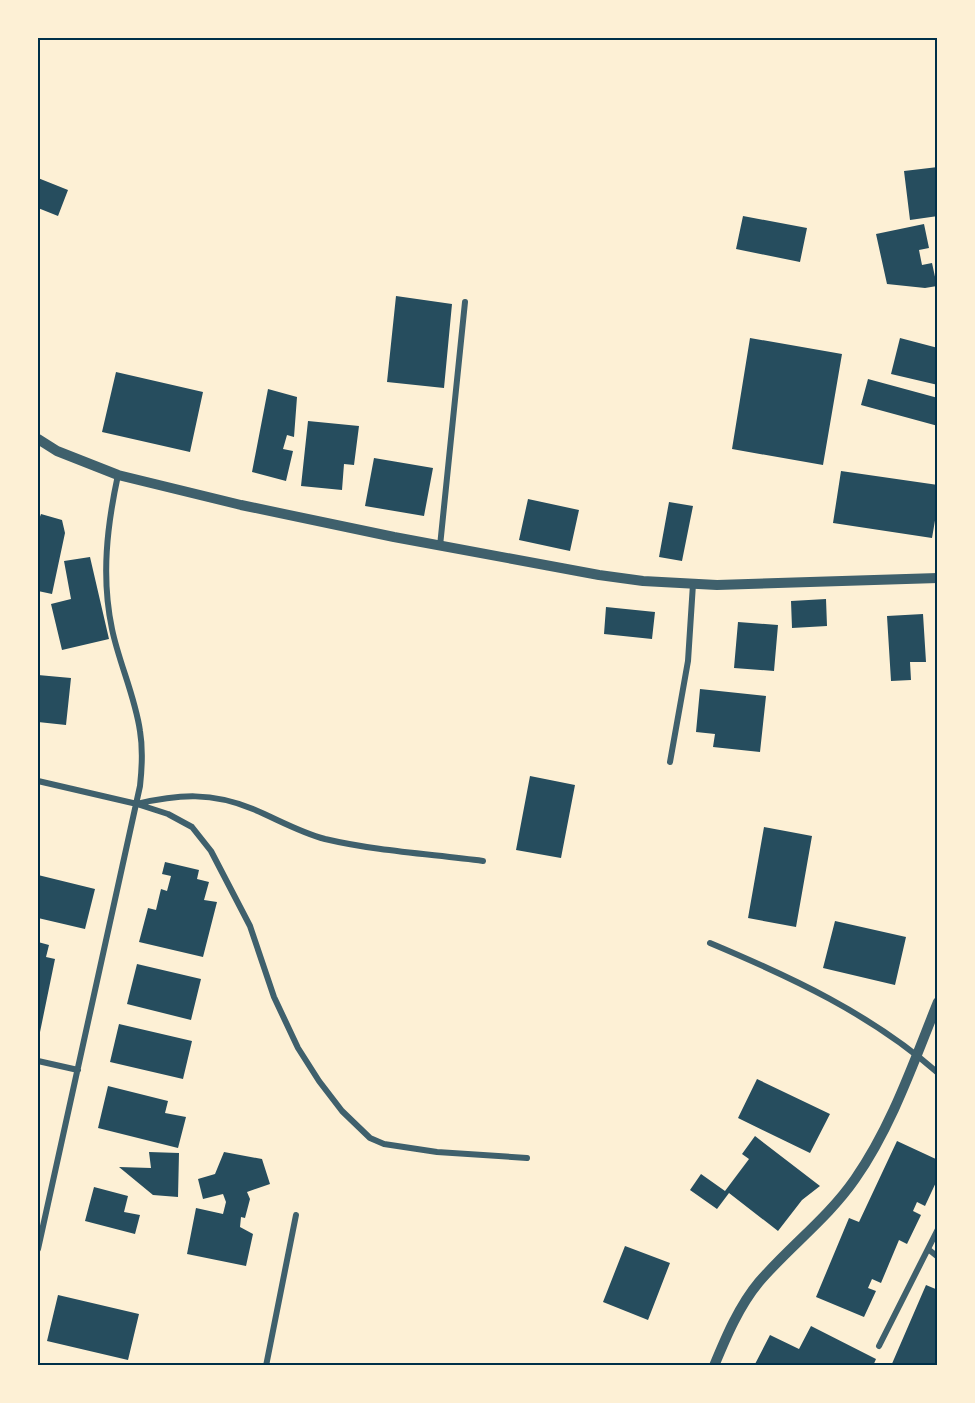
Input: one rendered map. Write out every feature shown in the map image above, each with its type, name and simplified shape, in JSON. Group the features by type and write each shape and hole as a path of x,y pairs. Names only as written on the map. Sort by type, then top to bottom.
{"street":[{"path":"440,546 465,302"},
{"path":"39,441 57,451 118,475 241,505 440,546 599,575 643,581 759,585 938,578"},
{"path":"38,1249 137,804 142,769 140,730 112,630 106,583 107,535 118,475"},
{"path":"670,762 688,661 693,584"},
{"path":"38,781 137,804 168,814 187,824 202,838 250,926 265,974 285,1023 319,1082 356,1126 373,1140 395,1146 437,1152 527,1158"},
{"path":"137,804 170,797 207,797 252,808 293,828 332,840 483,861"},
{"path":"710,943 789,976 855,1013 916,1054 938,1073"},
{"path":"714,1365 741,1309 755,1287 830,1211 856,1178 875,1146 938,1002"},
{"path":"38,1061 78,1070"},
{"path":"266,1365 296,1215"},
{"path":"879,1346 938,1229"},
{"path":"928,1249 938,1257"}],"building":[{"path":"938,167 938,216 910,220 904,171"},
{"path":"38,178 68,190 58,216 38,208"},
{"path":"743,216 807,228 800,262 736,249"},
{"path":"924,224 929,248 919,250 922,265 932,263 937,286 925,288 887,284 876,234"},
{"path":"396,296 452,304 444,388 387,382"},
{"path":"750,338 842,354 823,465 732,449"},
{"path":"900,338 938,348 938,385 891,374"},
{"path":"116,372 203,392 190,452 102,432"},
{"path":"868,379 938,398 938,426 861,405"},
{"path":"268,389 297,397 294,437 287,435 283,449 293,451 286,481 252,472"},
{"path":"308,421 359,426 354,465 344,464 342,490 301,486"},
{"path":"374,458 433,468 424,516 365,506"},
{"path":"841,471 938,485 938,503 932,538 833,523"},
{"path":"528,499 579,510 570,551 519,540"},
{"path":"669,502 693,506 682,561 659,557"},
{"path":"41,514 62,520 65,533 52,594 38,591 38,522"},
{"path":"90,557 109,639 62,650 51,604 71,599 64,561"},
{"path":"826,599 827,626 792,628 791,601"},
{"path":"606,607 655,612 652,639 604,634"},
{"path":"923,614 926,662 910,662 911,680 891,681 887,616"},
{"path":"738,622 778,625 774,671 734,668"},
{"path":"38,675 71,678 66,725 38,722"},
{"path":"700,689 766,696 760,752 713,747 715,734 696,732"},
{"path":"530,776 575,785 561,858 516,850"},
{"path":"764,827 812,836 796,927 748,918"},
{"path":"165,862 199,870 197,879 209,882 204,900 217,902 203,957 139,942 148,908 156,910 161,889 167,891 171,876 162,874"},
{"path":"38,875 95,889 85,929 38,918"},
{"path":"835,921 906,937 895,985 823,968"},
{"path":"38,942 49,945 46,957 55,959 39,1037"},
{"path":"137,964 201,979 191,1020 127,1004"},
{"path":"119,1024 192,1041 183,1079 110,1062"},
{"path":"757,1079 830,1114 810,1153 738,1118"},
{"path":"108,1086 168,1101 165,1113 186,1117 178,1148 98,1128"},
{"path":"755,1136 820,1186 802,1200 778,1231 729,1193 717,1209 690,1190 701,1174 725,1191 749,1159 742,1154"},
{"path":"897,1141 938,1160 938,1178 925,1206 917,1202 913,1211 921,1215 907,1244 899,1240 881,1283 872,1279 868,1288 876,1291 864,1317 816,1297 849,1218 859,1222"},
{"path":"149,1152 179,1153 178,1197 153,1195 119,1167 151,1168"},
{"path":"224,1152 262,1159 270,1184 247,1192 250,1199 245,1218 241,1217 240,1227 253,1234 246,1266 187,1254 196,1208 223,1214 226,1202 223,1194 203,1199 198,1179 215,1174"},
{"path":"94,1187 128,1196 124,1212 140,1215 135,1234 85,1221"},
{"path":"625,1246 670,1263 648,1320 603,1302"},
{"path":"926,1285 938,1290 938,1366 891,1366"},
{"path":"58,1295 139,1314 128,1360 47,1341"},
{"path":"811,1326 876,1359 873,1366 754,1366 770,1335 799,1349"}]}
